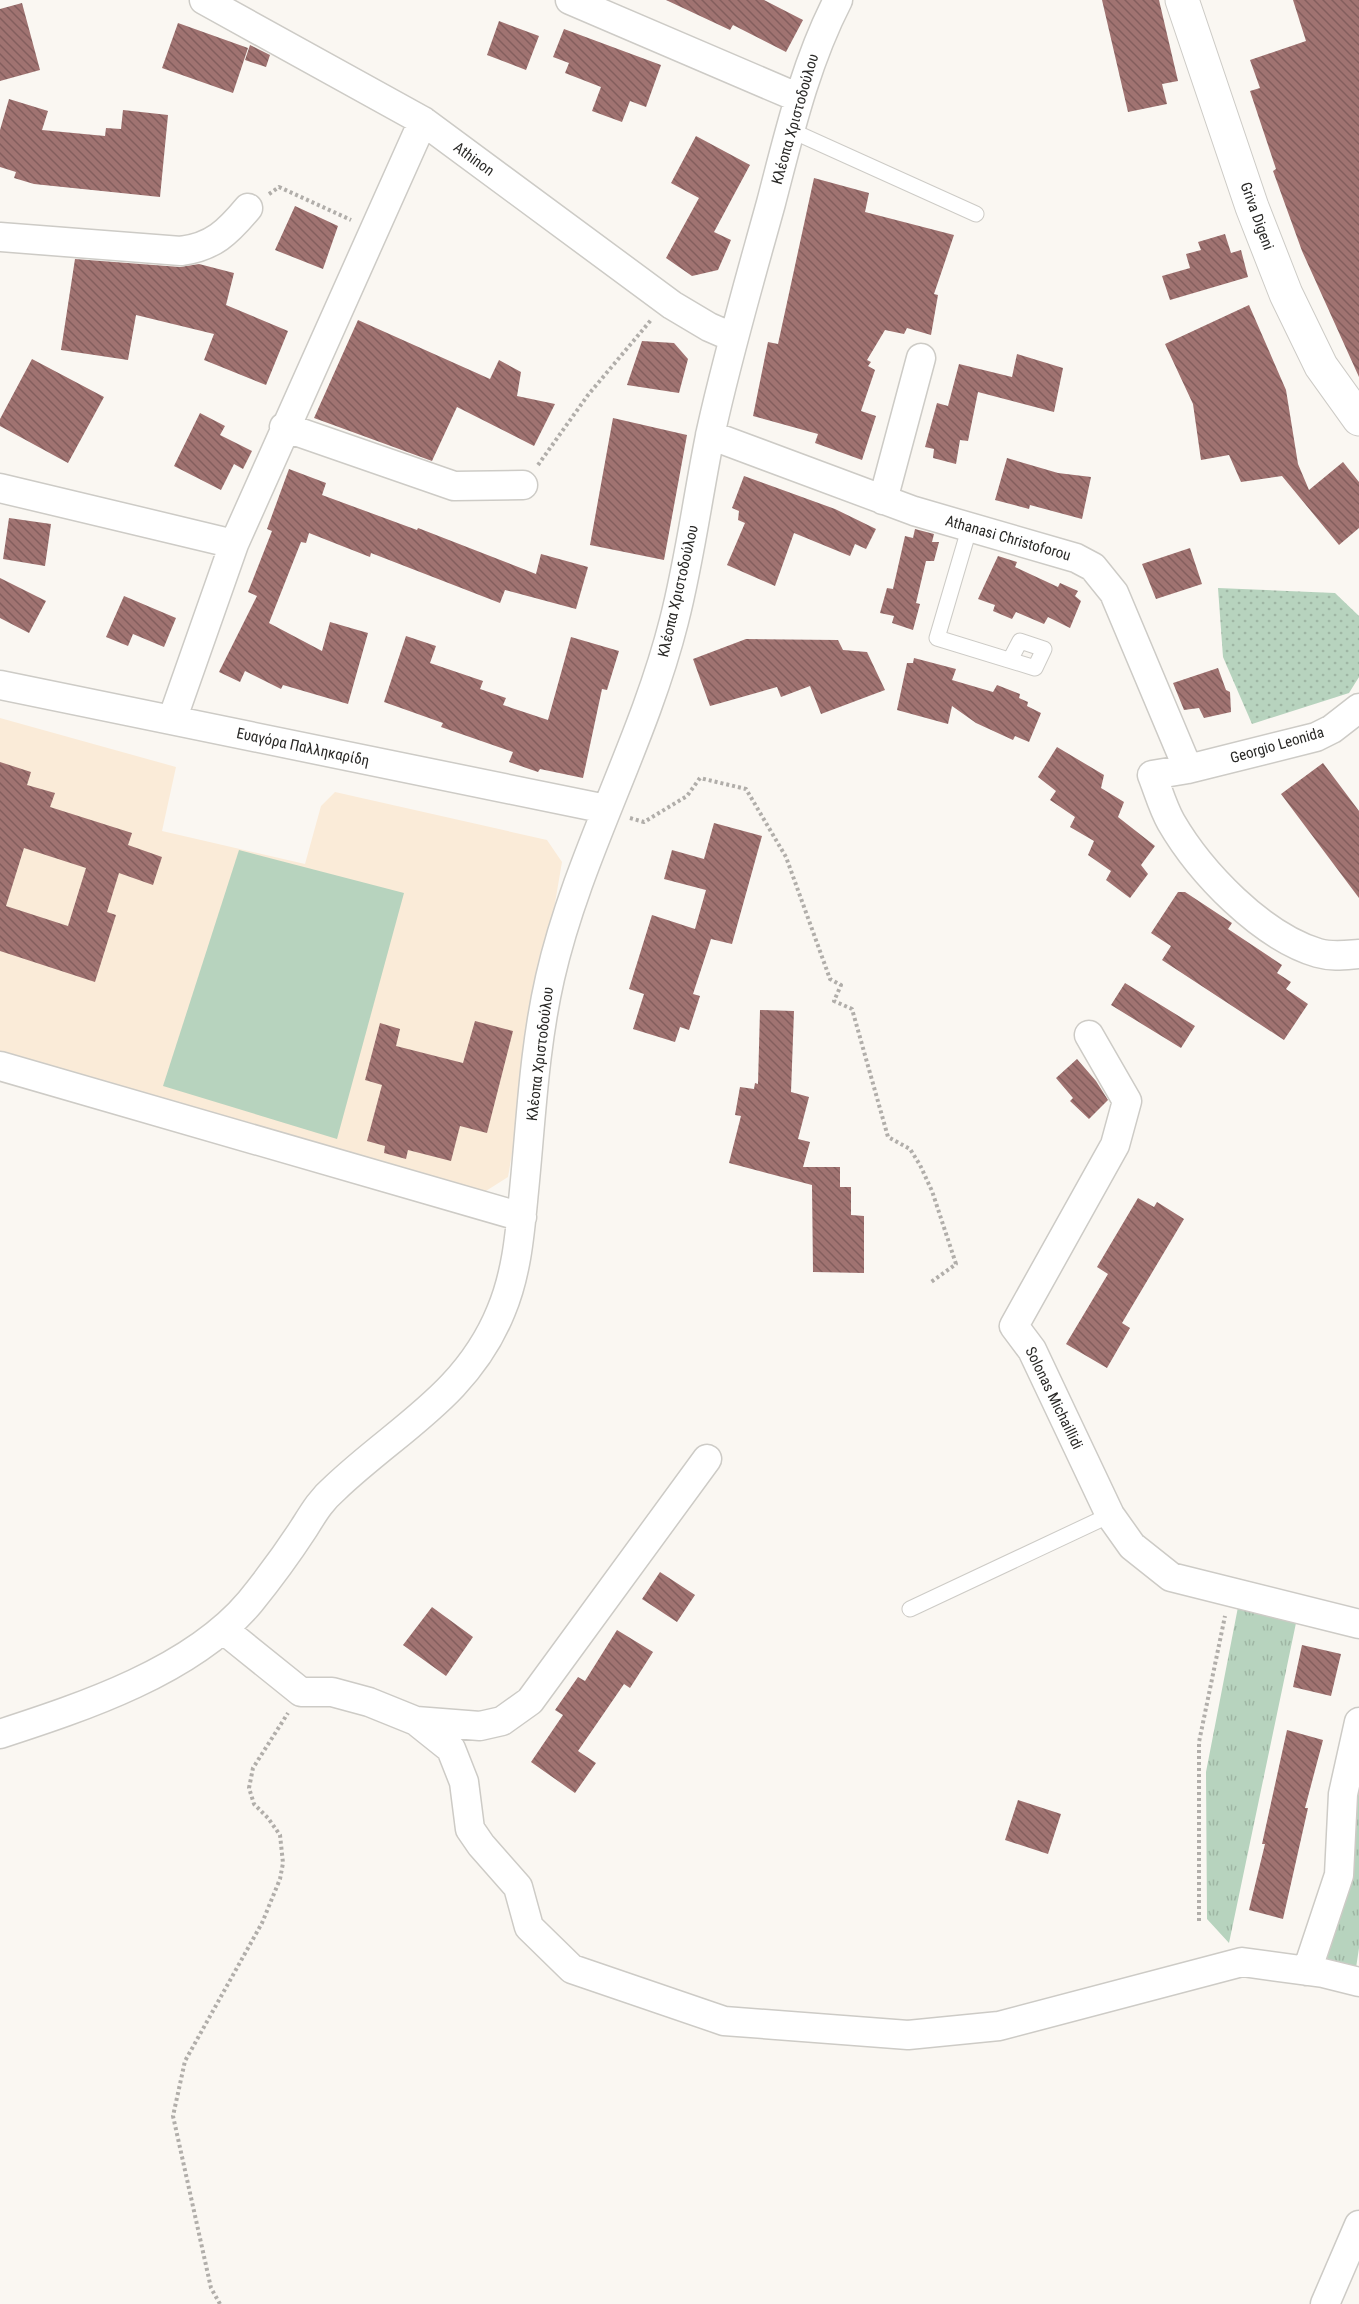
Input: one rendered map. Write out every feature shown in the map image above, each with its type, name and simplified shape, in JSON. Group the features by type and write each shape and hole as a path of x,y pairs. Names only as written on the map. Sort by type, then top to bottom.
{"main road":[{"name":"Griva Digeni","path":"1182,0 1252,207 1286,294 1321,366 1354,402"}],"street":[{"name":"Athinon","path":"204,0 423,121 666,301 701,323 732,337"},
{"path":"570,0 799,98"},
{"name":"Κλέοπα Χριστοδούλου","path":"0,1734 80,1708 124,1689 224,1630 251,1600 304,1528 317,1504 433,1407 466,1372 482,1349 502,1310 516,1261 540,1037 548,984 561,935 606,809 659,672 675,620 710,435 732,337 799,98 822,32 838,0"},
{"path":"172,720 234,544 284,427 423,121"},
{"path":"0,237 181,251 199,249 215,242 228,232 248,208"},
{"path":"883,500 921,358"},
{"path":"284,427 454,486 523,485"},
{"name":"Athanasi Christoforou","path":"710,435 883,500 1076,558 1093,567 1114,593 1188,769"},
{"path":"0,488 234,544"},
{"name":"Ευαγόρα Παλληκαρίδη","path":"0,685 606,809"},
{"name":"Georgio Leonida","path":"1188,769 1316,737 1332,729 1359,708"},
{"path":"1188,769 1152,775 1169,819 1188,850 1247,910 1281,936 1319,954 1338,956 1359,954"},
{"name":"Solonas Michaillidi","path":"1089,1035 1127,1101 1115,1145 1014,1326 1032,1350 1110,1515 1132,1546 1171,1576 1359,1624"},
{"path":"0,1066 522,1217"},
{"path":"416,1721 480,1726 502,1721 530,1701 707,1459"},
{"path":"224,1630 301,1692 332,1692 369,1702 416,1721 452,1749 464,1782 470,1829 518,1887 529,1927 572,1969 724,2021 908,2035 999,2026 1242,1962 1307,1971 1359,1982"},
{"path":"1307,1971 1339,1875 1343,1794 1359,1722"},
{"path":"1326,2304 1359,2224"}],"lane":[{"path":"790,130 976,214"},
{"path":"970,526 937,638 1010,660"},
{"path":"910,1609 1110,1515"}],"path":[{"path":"248,208 279,187 373,231"},
{"path":"523,485 588,395 666,301"},
{"path":"606,809 644,822 687,796 700,778 746,789 786,857 830,979 841,985 834,1001 852,1009 888,1137 910,1149 932,1191 956,1264 931,1282"},
{"path":"1199,1921 1199,1742 1230,1592"},
{"path":"220,2304 211,2288 172,2116 185,2061 262,1923 280,1879 283,1863 280,1835 251,1799 250,1779 253,1768 301,1692"}],"shaded area":[{"path":"0,718 176,767 162,831 305,864 321,806 335,792 547,840 562,862 508,1177 478,1196 0,1051"}],"green space":[{"path":"1218,588 1335,593 1359,616 1359,677 1349,693 1252,724 1223,657"},
{"path":"239,850 404,893 337,1139 163,1086"},
{"path":"1238,1607 1296,1623 1229,1943 1207,1919 1206,1772"},
{"path":"1359,1791 1359,1948 1356,1968 1326,1959"}],"building":[{"path":"666,0 764,0 803,20 786,52 733,25 730,30"},
{"path":"1102,0 1159,0 1178,81 1162,84 1167,104 1128,112"},
{"path":"1293,0 1359,0 1359,377 1302,251 1273,171 1276,169 1250,91 1260,88 1250,60 1306,41"},
{"path":"22,3 40,70 0,81 0,9"},
{"path":"499,21 539,36 526,70 487,55"},
{"path":"178,23 248,48 233,93 162,68"},
{"path":"564,29 661,65 646,107 630,101 622,122 592,111 601,87 565,73 569,63 553,57"},
{"path":"250,45 270,55 266,67 245,60"},
{"path":"9,99 48,111 42,130 105,136 106,128 121,129 123,110 168,115 160,197 34,184 14,178 16,172 0,167 0,130"},
{"path":"696,136 750,165 714,232 731,240 718,270 692,276 666,258 699,198 671,183"},
{"path":"814,178 869,193 865,212 954,235 934,294 938,295 931,335 907,328 904,334 885,330 867,360 871,362 868,366 875,370 861,411 876,416 862,460 815,443 818,434 753,416 768,342 778,344"},
{"path":"295,206 338,226 323,269 275,250"},
{"path":"1225,234 1231,253 1241,250 1248,277 1170,300 1162,276 1190,268 1186,254 1201,250 1198,242"},
{"path":"75,259 180,267 199,264 234,273 226,305 288,331 266,385 204,360 214,334 136,315 128,360 61,350"},
{"path":"1249,305 1286,390 1298,464 1309,490 1343,462 1359,482 1359,528 1339,545 1282,476 1241,482 1229,455 1201,460 1193,404 1165,344"},
{"path":"358,320 490,379 499,360 521,372 517,396 555,404 534,446 457,407 432,461 314,418"},
{"path":"642,341 674,343 688,359 679,393 627,385"},
{"path":"1017,354 1063,368 1054,412 978,392 968,441 960,440 956,464 933,458 934,449 925,447 937,403 948,406 959,364 1012,377"},
{"path":"32,359 104,397 68,463 0,426 0,419"},
{"path":"200,413 225,426 220,435 252,451 243,469 234,464 221,490 174,466"},
{"path":"613,418 687,435 664,560 590,545"},
{"path":"1007,458 1058,473 1091,477 1082,519 1030,505 1029,509 995,500"},
{"path":"289,469 326,483 322,495 417,530 418,528 536,574 541,554 588,567 576,609 505,590 500,603 371,553 370,557 309,533 306,543 301,542 269,623 322,651 330,622 368,633 348,704 283,685 281,689 245,671 240,682 219,672 257,596 248,592 272,531 267,529"},
{"path":"744,476 835,509 876,529 866,549 855,544 850,556 794,533 775,586 727,565 745,523 738,520 739,511 732,508"},
{"path":"9,518 51,524 45,566 3,559"},
{"path":"915,529 934,534 932,542 939,542 934,561 926,561 916,603 920,604 913,630 892,623 894,616 880,613 887,588 893,589 905,536 913,538"},
{"path":"1190,548 1202,584 1156,599 1142,564"},
{"path":"998,556 1017,562 1015,567 1058,587 1060,583 1078,591 1075,596 1081,601 1070,628 1048,617 1044,624 1016,612 1012,619 993,611 995,605 978,599"},
{"path":"0,578 46,601 29,633 0,618"},
{"path":"124,596 176,618 164,647 133,634 128,646 106,637"},
{"path":"406,636 436,646 430,663 483,681 480,689 506,698 503,705 548,720 571,637 619,651 607,690 602,689 583,778 540,769 538,772 509,762 513,752 441,727 443,723 384,702"},
{"path":"746,639 838,640 843,650 867,652 885,690 821,714 810,686 781,697 777,687 710,706 693,659"},
{"path":"914,658 956,669 952,680 993,692 997,685 1020,694 1019,698 1028,702 1027,706 1041,713 1029,742 1015,736 1013,740 976,723 952,706 948,724 897,710 907,663 913,663"},
{"path":"1218,668 1226,690 1230,692 1231,712 1204,718 1199,708 1184,710 1173,683"},
{"path":"1057,747 1104,775 1101,788 1124,802 1118,817 1155,846 1141,865 1148,874 1130,898 1106,880 1111,871 1088,855 1094,841 1070,827 1075,817 1050,800 1056,791 1038,777"},
{"path":"0,762 31,772 27,785 55,793 50,807 132,833 128,845 162,857 153,885 119,873 107,912 116,915 95,982 0,951","holes":["24,848 86,868 68,926 6,906"]},
{"path":"1323,763 1359,811 1359,898 1281,794"},
{"path":"714,823 762,836 732,944 711,939 693,994 700,996 689,1030 680,1027 675,1042 633,1029 644,994 629,989 652,915 695,929 706,890 664,879 672,850 704,859"},
{"path":"1178,892 1185,892 1232,923 1228,929 1282,965 1277,973 1291,982 1286,989 1308,1004 1284,1040 1162,960 1171,946 1151,933"},
{"path":"1125,983 1195,1026 1181,1048 1111,1005"},
{"path":"760,1010 794,1011 791,1092 809,1097 798,1139 810,1142 803,1167 840,1167 840,1187 851,1187 851,1215 864,1216 864,1273 813,1272 812,1185 729,1163 741,1116 735,1115 740,1087 754,1089 755,1083 758,1084"},
{"path":"475,1021 513,1031 487,1133 460,1126 451,1161 408,1150 406,1159 384,1153 385,1146 367,1141 382,1085 365,1080 380,1023 400,1029 396,1046 463,1063"},
{"path":"1077,1059 1096,1081 1108,1100 1089,1119 1070,1101 1073,1098 1056,1078"},
{"path":"1138,1198 1154,1207 1157,1202 1184,1219 1122,1323 1130,1328 1107,1368 1066,1344 1108,1274 1097,1267"},
{"path":"660,1572 695,1595 677,1622 642,1599"},
{"path":"432,1607 473,1637 446,1676 403,1645"},
{"path":"617,1630 653,1652 630,1688 624,1684 578,1751 596,1763 575,1793 531,1762 563,1715 555,1710 578,1677 585,1681"},
{"path":"1302,1645 1341,1654 1331,1696 1293,1687"},
{"path":"1287,1730 1323,1740 1305,1808 1308,1808 1283,1919 1249,1910 1265,1844 1262,1844"},
{"path":"1018,1800 1061,1814 1048,1854 1005,1840"}]}
